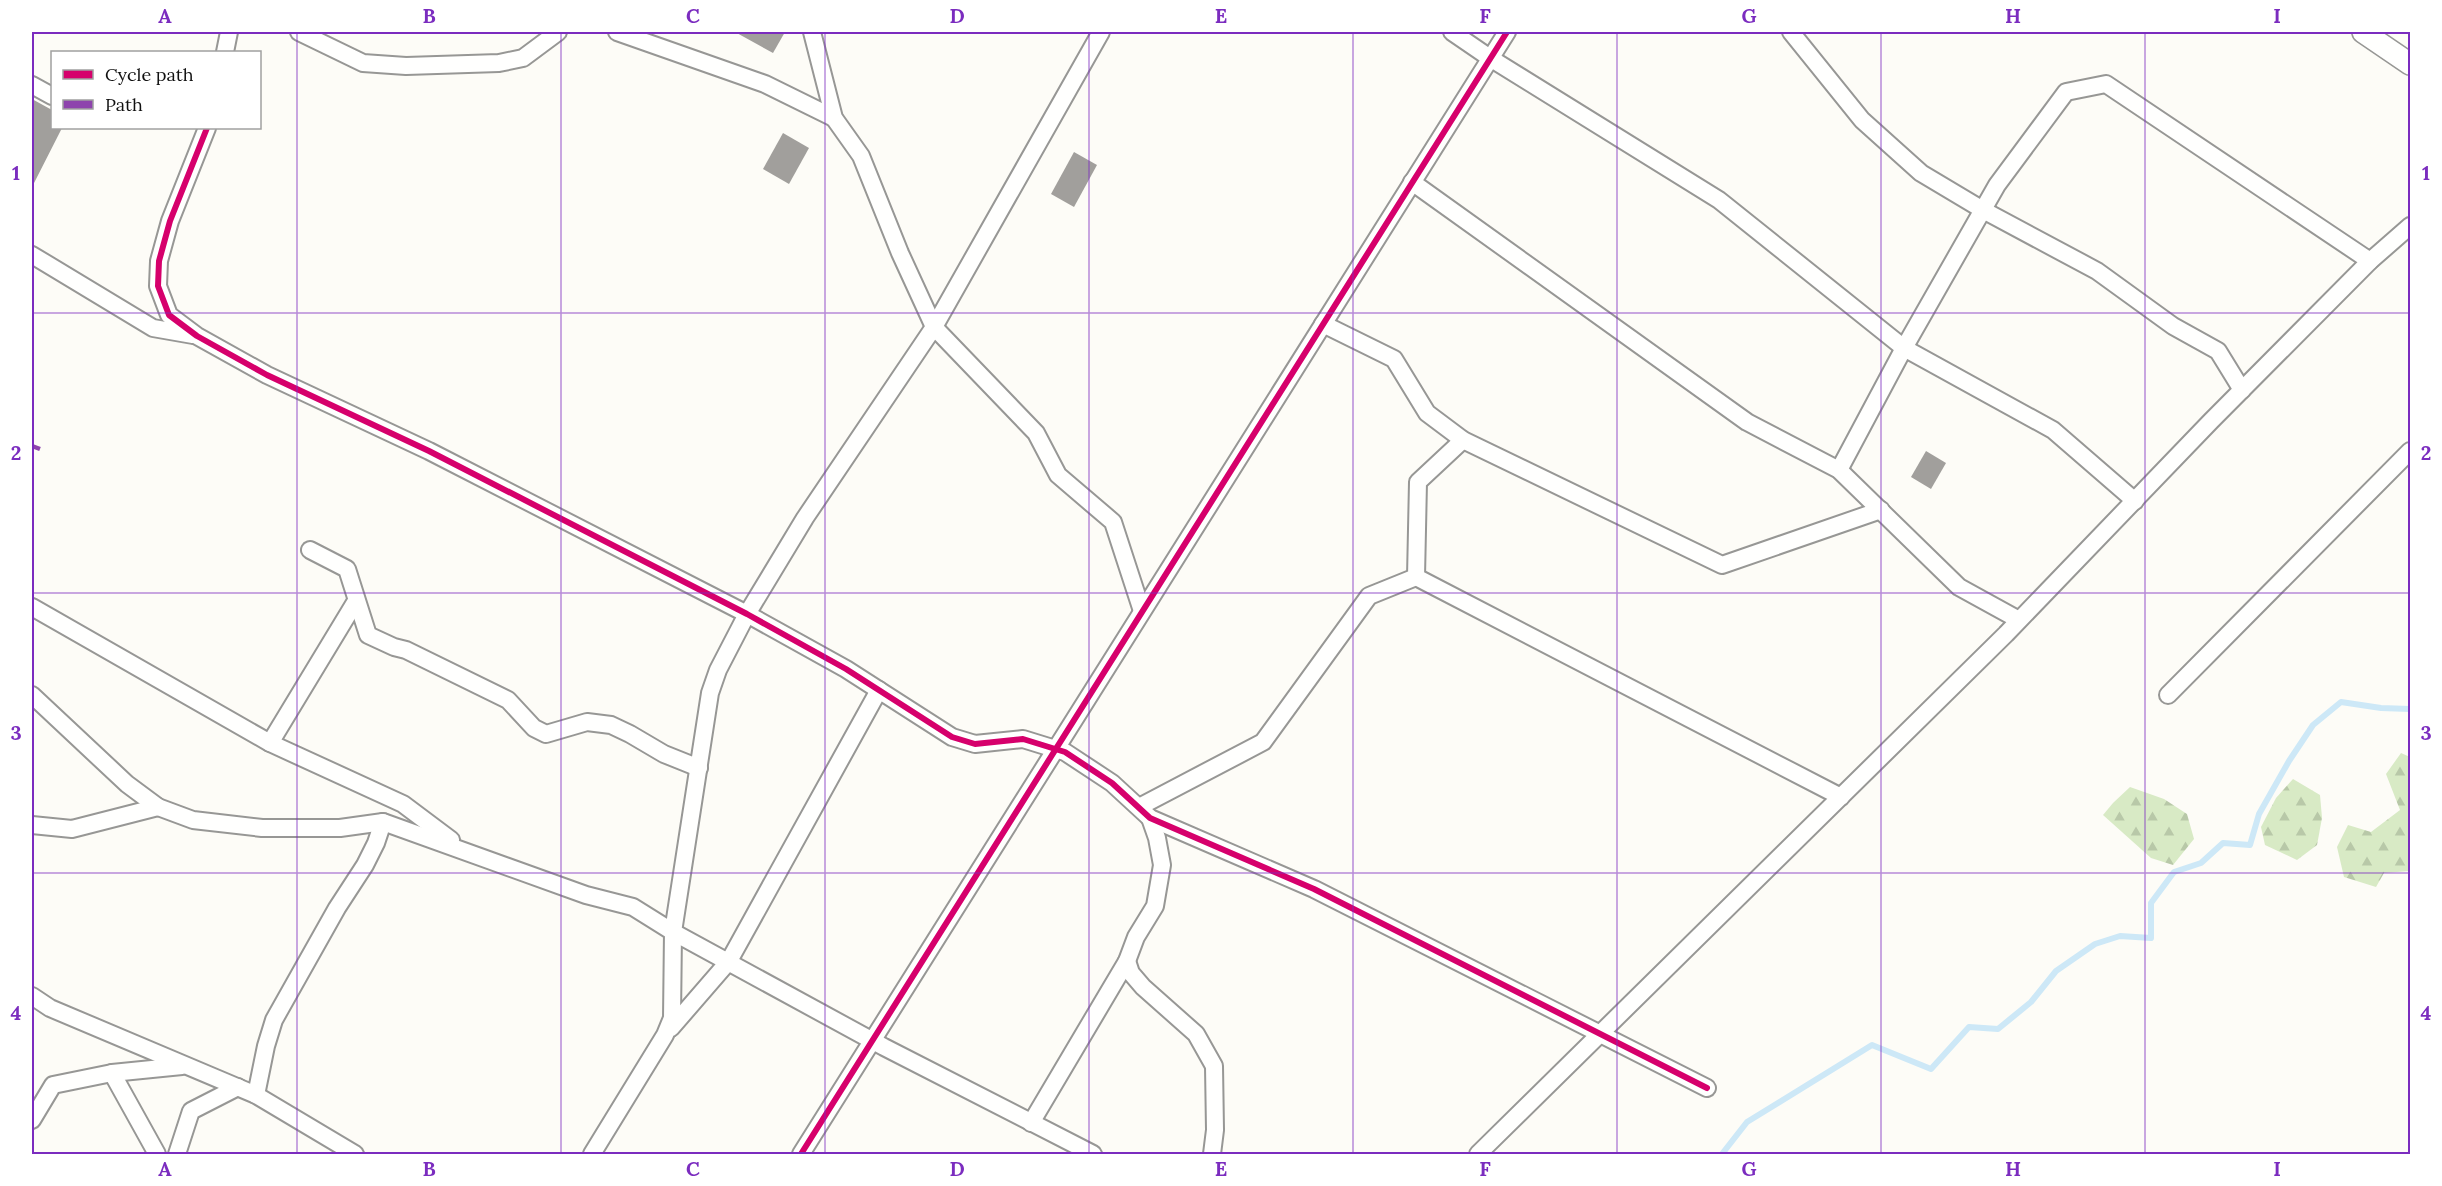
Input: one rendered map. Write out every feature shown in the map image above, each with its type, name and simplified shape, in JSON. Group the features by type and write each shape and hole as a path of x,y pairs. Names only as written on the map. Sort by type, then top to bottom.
{"street":[{"path":"225,51 229,32"},
{"path":"299,32 363,63 406,66 499,63 523,58 558,32"},
{"path":"617,32 765,84 834,118"},
{"path":"812,32 834,118 861,156 900,253 934,327 1036,433 1058,475 1113,522 1142,611"},
{"path":"592,1155 665,1035 672,1018 673,932 710,693 718,670 747,614 805,518 934,327 1101,32"},
{"path":"1452,32 1719,200 1904,348 2053,430 2134,501"},
{"path":"801,1155 1507,32"},
{"path":"1791,32 1862,120 1921,173 1983,210 2097,271 2174,326 2218,351 2242,390"},
{"path":"2363,32 2410,64"},
{"path":"1839,470 1904,348 1997,186 2066,92 2106,84 2370,261"},
{"path":"32,85 51,95"},
{"path":"207,129 170,221 159,261 158,286 169,315 197,336 267,375 429,451 747,614 879,690 952,737 975,744 1023,739 1065,752 1112,783 1144,812 1314,889 1707,1088"},
{"path":"1412,182 1747,422 1839,470 1959,588 2019,620"},
{"path":"1478,1155 2019,620 2370,261 2410,226"},
{"path":"32,255 153,328 197,336"},
{"path":"1323,324 1394,358 1427,413 1463,440 1722,565 1881,510"},
{"path":"1416,577 1418,482 1463,440"},
{"path":"2168,694 2410,452"},
{"path":"310,550 346,569 369,635 406,650 508,700 534,728 546,734 587,722 611,725 664,754 699,768"},
{"path":"1144,812 1263,742 1369,596 1416,577 1841,797"},
{"path":"270,743 356,602"},
{"path":"32,607 270,743 403,804 464,850"},
{"path":"665,1035 729,961 879,690"},
{"path":"32,695 127,784 158,807 193,820 262,828 340,828 383,822 586,895 633,907 673,932 872,1040 1093,1155"},
{"path":"32,825 72,829 158,807"},
{"path":"1031,1123 1127,961 1136,937 1155,906 1162,865 1157,838 1144,812"},
{"path":"256,1095 274,1020 337,908 365,865 383,822"},
{"path":"1127,961 1131,973 1143,987 1196,1034 1214,1066 1215,1130 1212,1155"},
{"path":"32,996 50,1008 256,1095 355,1155"},
{"path":"32,1120 53,1085 112,1073 186,1065"},
{"path":"112,1073 157,1155"},
{"path":"177,1155 191,1111 238,1087"}],"green space":[{"path":"2401,753 2410,757 2410,871 2384,873 2376,887 2344,877 2337,847 2348,825 2371,832 2400,810 2386,774"},
{"path":"2293,779 2320,795 2322,818 2317,845 2297,860 2265,845 2261,827 2276,798"},
{"path":"2130,787 2164,799 2187,814 2194,839 2173,865 2151,858 2103,815"}],"building":[{"path":"735,32 785,32 773,53"},
{"path":"32,99 51,109 51,129 61,129 32,187"},
{"path":"783,133 809,148 789,184 763,169"},
{"path":"1074,152 1097,165 1074,207 1051,194"},
{"path":"1926,451 1946,463 1931,489 1911,477"}],"waterway":[{"path":"1722,1154 1747,1122 1872,1045 1931,1069 1969,1027 1998,1029 2031,1002 2056,971 2095,944 2120,936 2151,938 2151,903 2174,872 2201,863 2223,843 2250,845 2259,814 2289,761 2313,725 2341,702 2381,708 2410,709"}],"marked path":[{"path":"32,446 40,449"}],"cycle path":[{"path":"801,1154 1507,32"},
{"path":"207,129 170,221 159,261 158,286 169,315 197,336 267,375 429,451 747,614 846,669 952,737 975,744 1023,739 1065,752 1112,783 1150,818 1314,889 1707,1088"}]}
